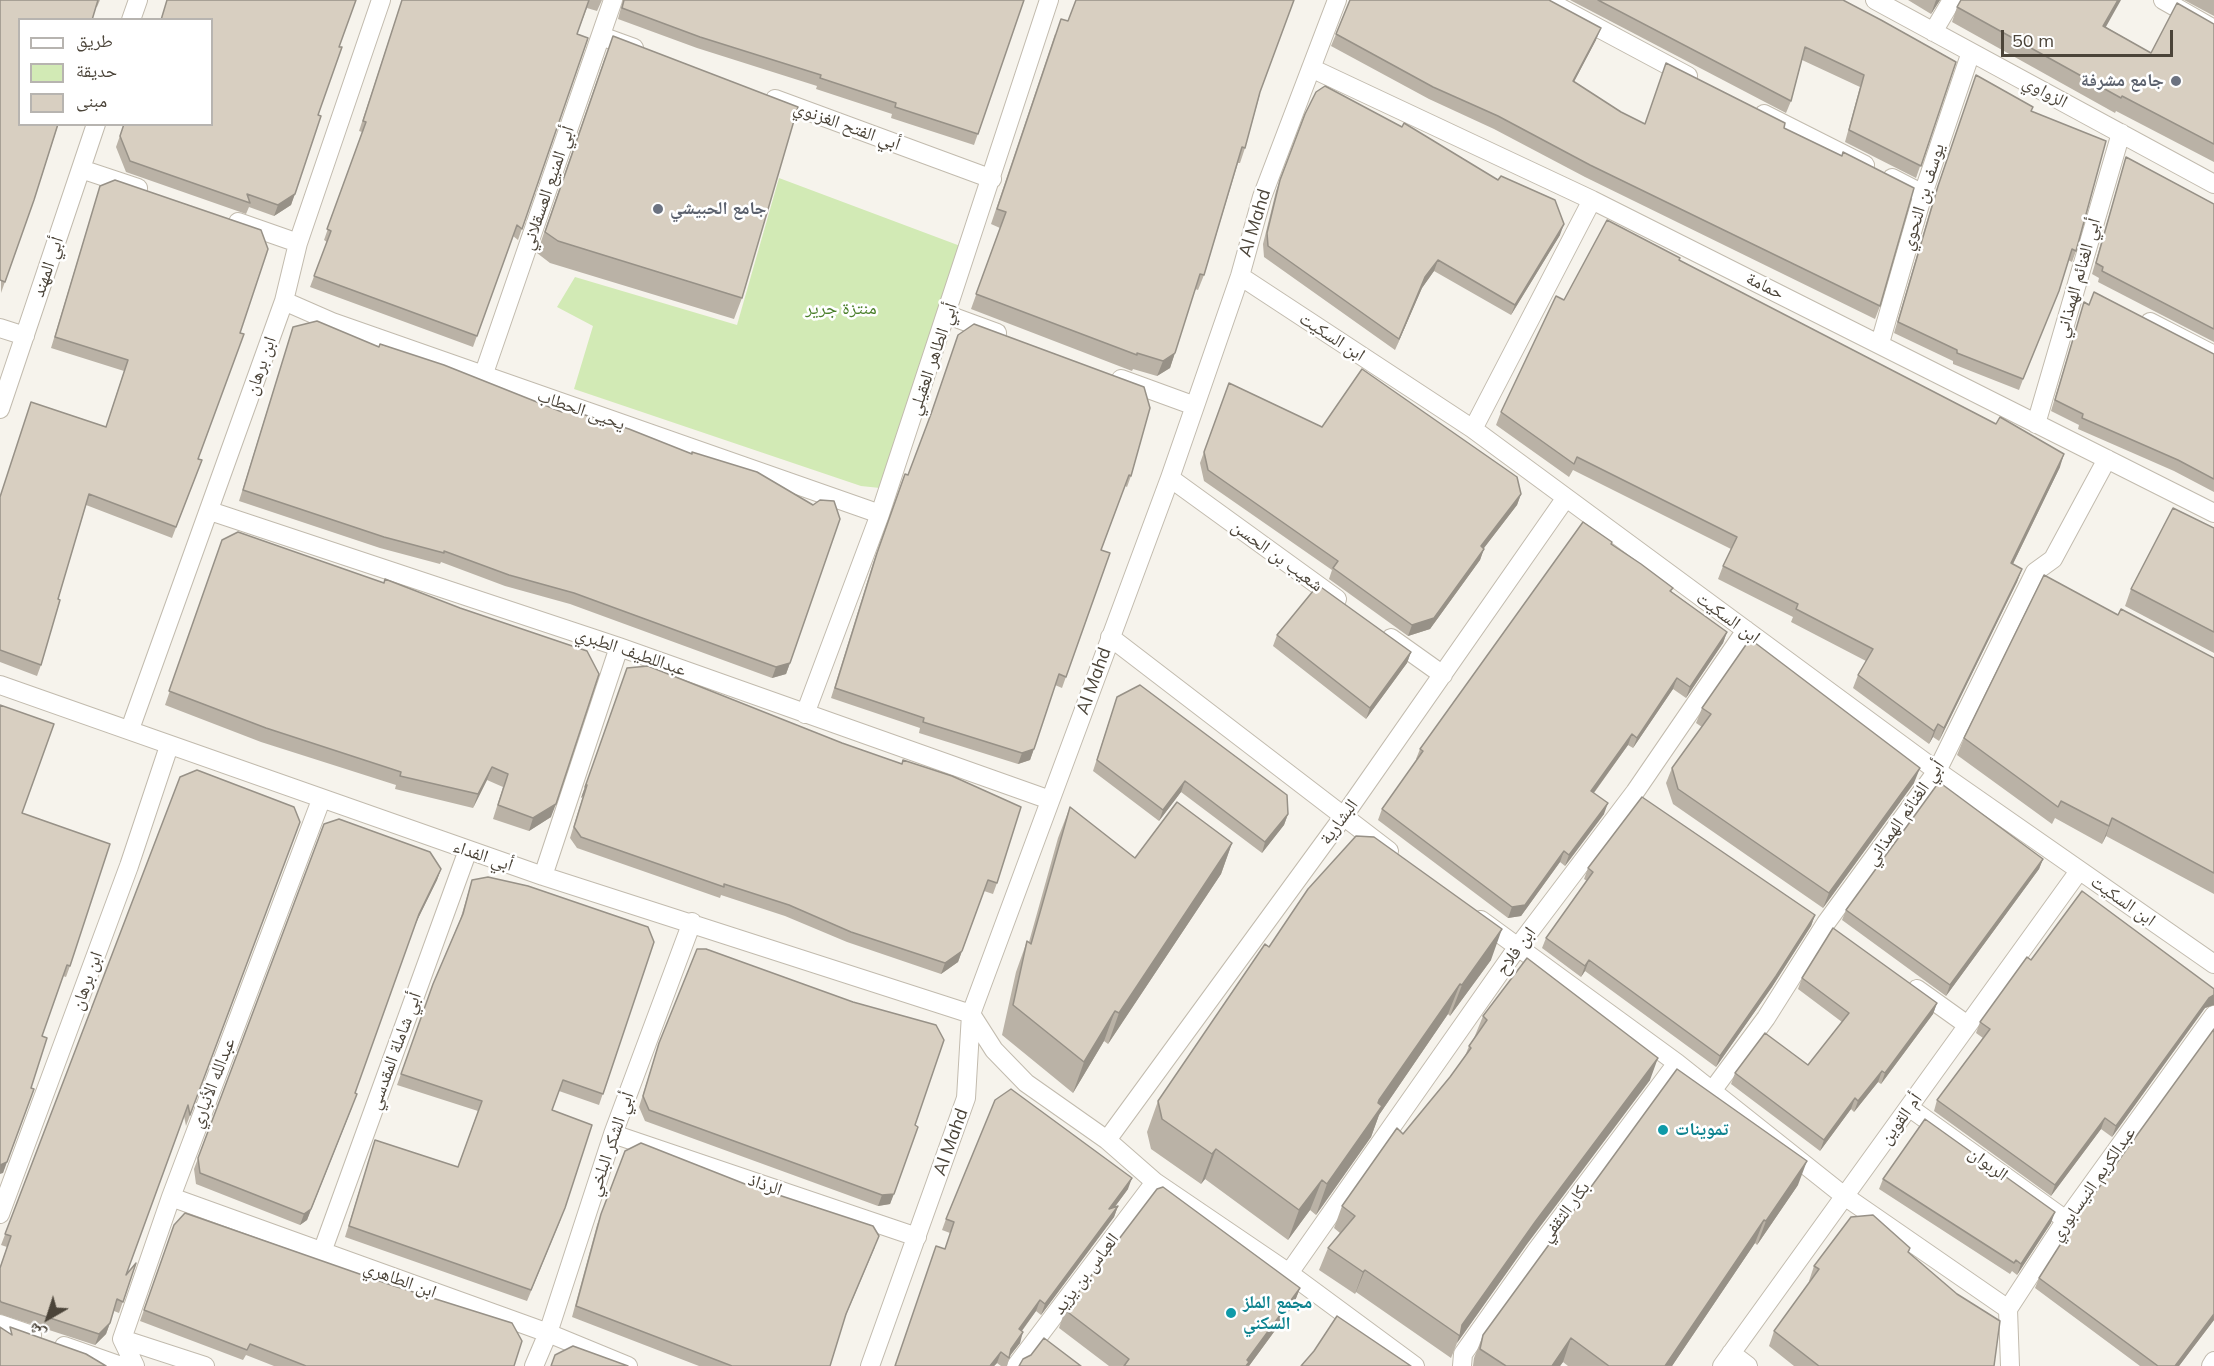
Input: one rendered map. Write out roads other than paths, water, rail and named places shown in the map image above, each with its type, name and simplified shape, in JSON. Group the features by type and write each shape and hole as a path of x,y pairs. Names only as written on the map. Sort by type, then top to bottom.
{"street":[{"path":"132,18 138,0"},
{"name":"ابن برهان","path":"130,729 284,301 298,243 381,0"},
{"name":"أبي المنيع العسقلاني","path":"483,376 613,0"},
{"name":"أبي الطاهر العقيلي","path":"805,714 880,514 948,315 1049,0"},
{"name":"Al Mahd","path":"870,1366 966,1098 970,1014 1170,478 1240,276 1262,197 1337,0"},
{"path":"1546,0 1708,86"},
{"name":"الزواوي","path":"1875,0 2214,184"},
{"path":"1933,32 1952,0"},
{"path":"2163,0 2214,28"},
{"path":"601,36 646,52"},
{"name":"يوسف بن النحوي","path":"1880,343 1923,194 1971,52"},
{"name":"حمامة","path":"1311,68 1592,200 2214,513"},
{"name":"أبي الفتح الغزنوي","path":"758,93 992,179"},
{"path":"1751,108 1923,194"},
{"name":"أبي المهند","path":"0,409 95,126"},
{"name":"أبي الغنائم الهمذاني","path":"2036,424 2121,133"},
{"path":"81,169 157,195"},
{"path":"1473,429 1592,200"},
{"path":"222,217 298,243"},
{"name":"ابن السكيت","path":"1240,276 1473,429 1937,771 2214,964"},
{"path":"2077,284 2098,295"},
{"name":"يحيى الحطاب","path":"284,301 332,322 483,376 880,514"},
{"path":"2130,311 2214,355"},
{"path":"948,315 1012,339"},
{"path":"0,328 24,336"},
{"path":"1109,374 1196,406"},
{"name":"أبي الغنائم الهمذاني","path":"1712,1091 1766,1018 1826,923 1937,771 2035,572 2053,559 2107,459"},
{"name":"شعيب بن الحسن","path":"1170,478 1349,607"},
{"name":"البشارية","path":"1107,1140 1343,817 1565,499"},
{"name":"عبداللطيف الطبري","path":"210,511 619,647 1050,800"},
{"path":"2035,572 2056,583"},
{"path":"1377,628 1443,675"},
{"name":"ابن فلاح","path":"1289,1273 1517,948 1635,792 1746,630"},
{"path":"1110,637 1407,865"},
{"path":"543,876 619,647"},
{"name":"أبي الفداء","path":"0,685 130,729 169,746 321,800 543,876 692,922 970,1014"},
{"name":"ابن برهان","path":"1,1206 129,866 169,746"},
{"path":"1635,792 1654,806"},
{"name":"عبدالله الأنباري","path":"122,1339 171,1197 321,800"},
{"name":"أبي شاملة المقدسي","path":"322,1252 468,850"},
{"name":"أم القوين","path":"1726,1360 1843,1195 1910,1108 1966,1024 2079,871"},
{"path":"1462,906 1677,1063 1843,1195 2008,1309 2010,1366"},
{"path":"1807,910 1845,936"},
{"name":"أبي الشكر البلخي","path":"534,1366 548,1333 614,1134 692,922"},
{"path":"1901,977 1966,1024"},
{"path":"970,1014 994,1050 1026,1083 1107,1140 1155,1182 1289,1273 1415,1366"},
{"name":"عبدالكريم النيسابوري","path":"2008,1309 2066,1220 2214,1015"},
{"name":"بكار الثقفي","path":"1461,1366 1463,1354 1536,1251 1677,1063"},
{"name":"الربوان","path":"1910,1108 2066,1220"},
{"name":"الرذاذ","path":"614,1134 917,1237"},
{"name":"العباس بن يزيد","path":"1017,1366 1155,1182"},
{"name":"ابن الطاهري","path":"171,1197 548,1333 628,1366"},
{"path":"0,1324 121,1366"},
{"path":"1037,1338 1053,1349"},
{"path":"122,1339 135,1366"},
{"path":"122,1339 205,1366"},
{"path":"1726,1360 1748,1366"},
{"path":"2211,1366 2214,1361"}],"place":[{"name":"جامع مشرفة","path":"2176,81"},
{"name":"جامع الحبيشي","path":"658,209"},
{"name":"تموينات","path":"1663,1130"},
{"name":"مجمع الملز السكني","path":"1231,1313"}],"park label":[{"name":"منتزة جرير","path":"841,309"}]}
